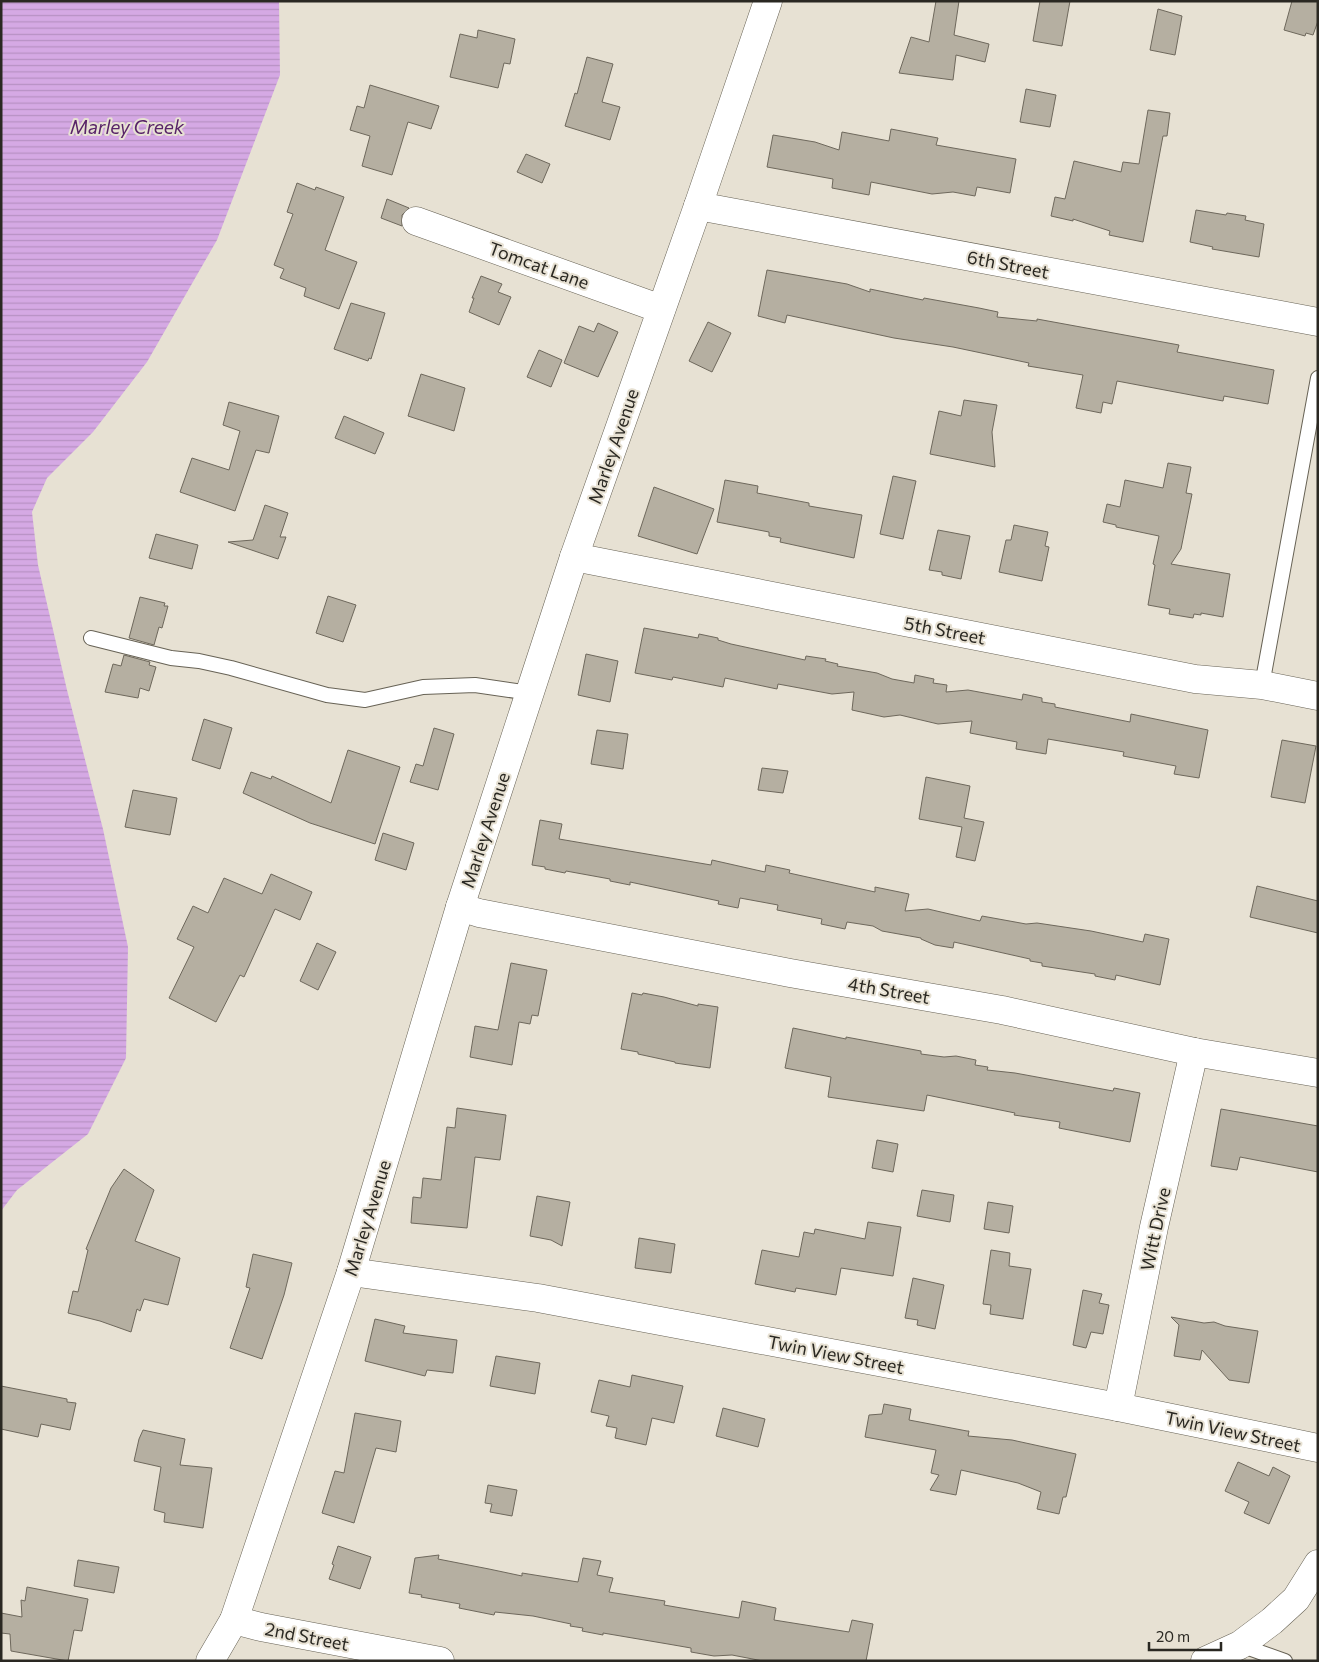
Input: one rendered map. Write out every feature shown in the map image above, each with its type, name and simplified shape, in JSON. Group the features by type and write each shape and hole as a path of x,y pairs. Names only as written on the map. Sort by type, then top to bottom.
{"street":[{"name":"Marley Avenue","path":"210,1661 234,1620 351,1272 460,907 574,556 698,206 768,1"},
{"name":"6th Street","path":"698,206 1318,322"},
{"name":"Tomcat Lane","path":"416,221 661,309"},
{"name":"5th Street","path":"574,556 1195,679 1262,685 1318,696"},
{"name":"4th Street","path":"460,907 480,913 790,973 1002,1010 1194,1052 1318,1073"},
{"name":"Witt Drive","path":"1118,1407 1154,1227 1194,1052"},
{"name":"Twin View Street","path":"351,1272 538,1298 1118,1407 1318,1448"},
{"path":"1205,1661 1240,1645 1272,1621 1296,1599 1318,1564"},
{"name":"2nd Street","path":"234,1620 261,1627 440,1661"}],"lane":[{"path":"1262,685 1318,378"},
{"path":"91,638 171,658 199,661 231,668 327,694 365,700 423,687 476,685 530,693"},
{"path":"1240,1645 1285,1661"}],"water":[{"name":"Marley Creek","path":"1,1 279,1 280,75 217,240 147,362 93,432 47,478 32,512 38,565 67,690 103,829 128,947 126,1058 88,1134 17,1190 1,1211"}],"building":[{"path":"936,1 959,1 954,35 989,44 985,62 956,55 953,80 899,73 911,37 929,42"},
{"path":"1040,1 1070,1 1062,46 1033,41"},
{"path":"1292,1 1318,1 1318,21 1313,35 1306,33 1305,36 1284,30"},
{"path":"1158,9 1182,16 1175,55 1150,50"},
{"path":"478,30 515,39 510,64 504,63 498,88 450,77 460,34 477,38"},
{"path":"587,57 613,64 602,102 620,107 610,140 565,126 575,93 577,94"},
{"path":"370,85 439,106 431,129 408,122 392,175 362,166 370,136 350,130 357,106 364,108"},
{"path":"1026,89 1056,95 1050,127 1020,122"},
{"path":"1148,110 1170,113 1167,136 1163,136 1143,242 1109,235 1110,231 1073,219 1073,221 1051,216 1055,197 1065,199 1074,161 1121,172 1123,162 1139,164"},
{"path":"891,129 938,138 936,145 1016,159 1010,193 977,187 975,196 953,192 932,194 871,182 869,195 832,188 833,179 767,167 773,135 815,142 839,150 842,132 889,141"},
{"path":"526,154 550,164 542,183 517,172"},
{"path":"297,183 315,190 316,187 344,197 325,250 357,262 339,309 304,296 306,288 280,278 284,269 274,265 293,214 287,212"},
{"path":"387,199 409,208 402,215 402,226 381,218"},
{"path":"1196,210 1246,216 1245,220 1264,224 1259,257 1212,249 1213,247 1190,242"},
{"path":"767,270 847,284 870,292 870,289 923,300 924,298 979,308 998,312 997,317 1037,321 1037,319 1179,345 1177,352 1274,370 1268,404 1224,396 1223,401 1117,381 1112,404 1103,402 1101,413 1076,408 1083,375 1028,366 1029,363 953,347 894,338 787,315 785,323 758,316"},
{"path":"481,276 502,284 498,292 511,297 499,325 469,312 474,298 472,298"},
{"path":"351,303 385,313 371,359 369,358 368,361 334,349"},
{"path":"708,322 731,333 712,372 689,361"},
{"path":"598,323 618,332 598,377 564,363 579,326 594,332"},
{"path":"539,350 562,360 551,387 527,377"},
{"path":"421,374 465,388 454,431 408,416"},
{"path":"964,400 997,405 992,432 995,467 930,454 939,411 961,416"},
{"path":"229,402 279,416 269,453 256,450 235,511 180,492 192,458 229,470 240,431 223,425"},
{"path":"344,416 384,433 375,454 335,438"},
{"path":"1168,463 1191,467 1186,493 1192,494 1181,549 1171,564 1230,574 1223,617 1201,613 1201,615 1194,614 1193,618 1169,614 1170,609 1148,605 1155,565 1153,564 1159,536 1116,527 1116,525 1103,522 1107,504 1120,507 1125,480 1163,488"},
{"path":"893,476 916,481 903,539 880,534"},
{"path":"725,480 758,486 757,493 809,503 809,506 862,515 854,558 780,542 781,538 769,536 769,532 717,522"},
{"path":"654,487 714,509 697,554 638,536"},
{"path":"265,505 288,513 280,537 286,537 278,559 228,542 253,540"},
{"path":"1014,525 1048,532 1045,546 1049,547 1042,581 999,572 1006,540 1011,540"},
{"path":"938,530 970,536 961,579 942,575 942,572 929,570"},
{"path":"156,534 198,545 192,569 149,558"},
{"path":"328,596 356,605 343,642 316,633"},
{"path":"140,597 165,603 164,606 168,606 162,628 159,627 154,645 129,638"},
{"path":"644,628 698,638 699,634 718,638 718,640 731,644 805,660 806,656 826,659 825,661 838,664 837,666 877,673 892,679 914,683 915,675 934,679 933,683 947,685 946,692 968,690 1022,700 1023,694 1042,698 1042,702 1055,704 1055,707 1130,722 1131,714 1208,730 1199,778 1174,774 1176,766 1123,756 1124,752 1048,739 1046,754 1016,749 1017,742 970,733 972,721 938,724 900,715 884,717 852,710 854,692 832,694 778,684 777,689 725,678 723,687 673,677 672,680 635,673"},
{"path":"586,654 618,661 610,702 578,695"},
{"path":"124,655 150,662 149,665 156,667 149,691 140,688 138,698 105,692 113,664 121,666"},
{"path":"204,719 232,728 220,769 192,760"},
{"path":"434,728 454,734 438,790 410,782 416,764 423,766"},
{"path":"597,730 628,734 623,769 591,764"},
{"path":"1282,740 1316,746 1305,803 1271,797"},
{"path":"348,750 400,767 375,844 310,823 243,793 251,772 271,779 272,776 331,803"},
{"path":"762,768 788,771 783,793 758,790"},
{"path":"926,777 970,786 964,818 984,822 975,861 956,857 962,827 919,819"},
{"path":"133,790 177,798 170,835 125,827"},
{"path":"540,820 562,824 559,839 711,865 712,860 765,872 766,865 790,870 789,873 875,892 875,887 909,894 905,911 928,909 980,921 982,916 1026,924 1037,923 1091,931 1143,942 1145,934 1169,939 1160,985 1116,975 1115,980 1095,976 1095,974 1042,966 1042,963 1030,961 1030,959 954,942 953,948 935,945 921,938 882,931 873,926 847,922 845,929 821,924 822,919 777,910 778,905 740,898 738,908 718,904 719,901 630,882 630,885 610,881 610,879 545,869 545,867 532,865"},
{"path":"383,833 414,843 406,870 375,860"},
{"path":"271,874 312,892 300,920 275,909 244,977 240,975 216,1022 169,998 194,947 177,939 193,906 208,913 224,878 262,894"},
{"path":"1257,886 1318,901 1318,933 1250,917"},
{"path":"317,943 336,952 318,990 300,981"},
{"path":"511,963 547,970 538,1016 532,1015 530,1024 519,1022 512,1065 470,1057 475,1026 498,1030"},
{"path":"632,993 664,997 698,1006 698,1004 718,1007 710,1068 675,1063 621,1049"},
{"path":"793,1028 921,1051 921,1054 944,1057 956,1056 976,1060 975,1065 988,1067 987,1070 1015,1073 1113,1091 1114,1088 1140,1093 1130,1142 1059,1128 1060,1122 1014,1115 1015,1113 927,1095 924,1111 828,1097 831,1077 785,1068"},
{"path":"457,1108 506,1115 500,1160 475,1157 467,1228 411,1223 413,1197 421,1198 423,1178 441,1180 447,1127 455,1128"},
{"path":"1221,1109 1318,1126 1318,1172 1240,1157 1237,1170 1211,1166"},
{"path":"877,1140 898,1144 893,1172 872,1168"},
{"path":"124,1169 154,1190 135,1241 180,1258 168,1305 144,1299 140,1311 137,1309 131,1332 100,1321 68,1313 73,1291 78,1292 88,1250 86,1249 111,1188"},
{"path":"922,1190 954,1195 950,1222 917,1216"},
{"path":"537,1196 570,1202 562,1246 551,1240 530,1236"},
{"path":"988,1202 1013,1206 1009,1233 984,1229"},
{"path":"868,1222 901,1227 893,1276 841,1268 836,1295 796,1288 795,1292 755,1284 762,1250 799,1257 804,1232 814,1234 815,1229 865,1239"},
{"path":"639,1238 675,1244 671,1273 635,1268"},
{"path":"991,1250 1010,1253 1009,1266 1031,1269 1023,1319 990,1314 991,1305 983,1304"},
{"path":"253,1254 292,1263 284,1295 262,1359 230,1348 250,1288 246,1287"},
{"path":"913,1278 944,1285 935,1329 917,1325 918,1320 905,1318"},
{"path":"1083,1290 1102,1294 1099,1303 1109,1305 1103,1334 1091,1332 1086,1348 1073,1345"},
{"path":"1171,1317 1204,1323 1214,1322 1225,1326 1258,1331 1249,1383 1229,1380 1202,1350 1200,1360 1174,1356 1179,1325"},
{"path":"375,1319 405,1326 403,1333 457,1340 453,1373 427,1370 425,1376 365,1361"},
{"path":"496,1356 540,1363 535,1394 490,1386"},
{"path":"632,1375 683,1386 674,1423 652,1418 646,1445 615,1438 617,1428 606,1426 609,1416 591,1412 599,1380 630,1387"},
{"path":"1,1386 67,1399 67,1402 76,1403 70,1430 41,1424 38,1437 1,1429"},
{"path":"884,1404 911,1409 909,1420 969,1431 968,1436 1012,1440 1076,1454 1066,1497 1063,1497 1059,1514 1037,1509 1041,1492 1018,1483 961,1470 956,1495 930,1490 939,1475 931,1473 936,1450 865,1437 869,1415 882,1414"},
{"path":"723,1408 765,1419 758,1447 716,1436"},
{"path":"355,1413 401,1421 396,1452 376,1448 354,1523 322,1513 335,1471 344,1473"},
{"path":"143,1430 185,1439 180,1465 212,1468 203,1528 164,1522 165,1513 154,1510 161,1467 134,1461"},
{"path":"1238,1462 1269,1476 1273,1467 1290,1476 1269,1524 1244,1513 1249,1502 1225,1491"},
{"path":"488,1485 517,1490 512,1516 490,1512 492,1504 485,1503"},
{"path":"338,1546 371,1557 360,1589 329,1579"},
{"path":"439,1555 438,1559 522,1576 522,1573 578,1582 583,1558 601,1561 597,1575 613,1578 609,1592 665,1601 664,1605 739,1618 742,1601 776,1608 774,1620 849,1632 852,1620 873,1624 866,1661 763,1661 732,1655 714,1656 691,1652 691,1648 582,1631 583,1628 570,1626 571,1624 533,1616 495,1612 494,1615 459,1608 460,1604 409,1593 415,1558"},
{"path":"78,1560 119,1567 114,1593 74,1586"},
{"path":"27,1587 88,1599 82,1631 74,1630 68,1661 11,1651 10,1634 1,1633 1,1613 22,1617 21,1600 25,1601"}]}
